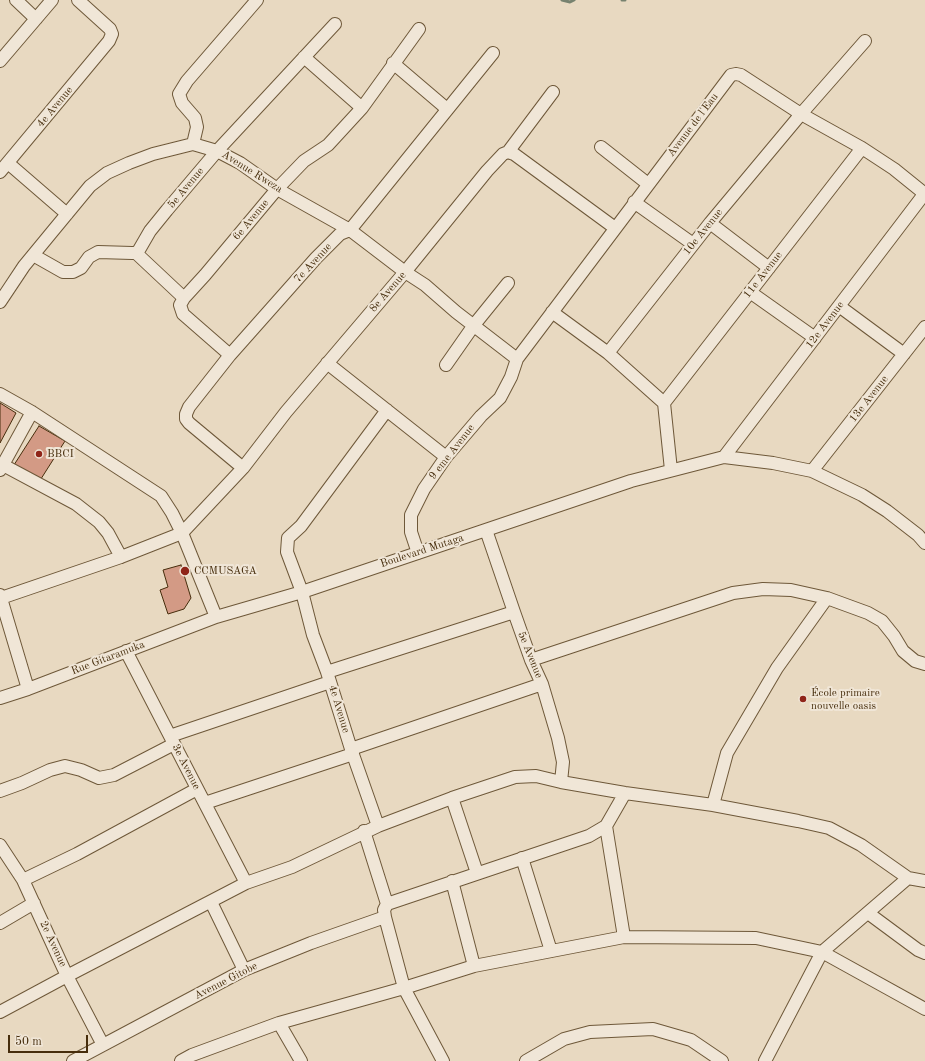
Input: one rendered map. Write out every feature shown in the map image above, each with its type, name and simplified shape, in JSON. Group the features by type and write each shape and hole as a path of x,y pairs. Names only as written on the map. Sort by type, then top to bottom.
{"street":[{"path":"16,0 36,19"},
{"path":"0,61 52,0"},
{"name":"4e Avenue","path":"4,168 109,41 112,34 110,29 78,0"},
{"path":"0,302 33,255 90,186 107,173 129,163 153,154 193,144 197,127 195,118 182,103 179,94 187,81 257,0"},
{"name":"5e Avenue","path":"136,253 150,231 217,151 335,24"},
{"name":"6e Avenue","path":"184,298 277,189 304,161 328,145 362,108 419,29"},
{"name":"10e Avenue","path":"608,353 710,223 801,114 865,41"},
{"name":"7e Avenue","path":"243,468 189,423 186,418 186,414 189,407 230,355 316,258 340,234 350,230 493,53"},
{"path":"304,57 362,108"},
{"path":"393,63 447,110"},
{"name":"Avenue de l'Eau","path":"517,359 731,75 741,75 801,114 862,148 894,169 925,193"},
{"name":"8e Avenue","path":"182,533 243,468 327,363 405,272 487,171 503,154 508,152 553,92"},
{"name":"Avenue Rweza","path":"193,144 217,151 240,163 277,189 350,230 405,272 425,285 456,312 517,359"},
{"path":"600,147 648,184"},
{"name":"11e Avenue","path":"664,403 862,148"},
{"path":"508,152 514,154 527,163 615,228"},
{"path":"4,168 67,214"},
{"name":"12e Avenue","path":"724,457 925,193"},
{"path":"634,202 693,244"},
{"path":"710,223 769,268"},
{"path":"33,255 64,272 73,272 81,268 89,257 98,252 136,253 184,298 180,305 183,314 230,355"},
{"path":"446,365 474,325 508,284"},
{"path":"750,292 815,338"},
{"path":"839,306 904,354"},
{"path":"552,312 608,353 664,403 671,470"},
{"name":"13e Avenue","path":"812,471 925,327"},
{"name":"9 eme Avenue","path":"418,553 411,532 411,515 424,489 446,457 481,416 500,398 511,377 517,359"},
{"path":"327,363 446,457"},
{"path":"0,394 32,412 161,496 182,533 216,617"},
{"name":"4e Avenue","path":"378,826 352,751 329,677 313,635 302,592 287,552 288,538 301,526 387,410"},
{"path":"32,412 1,467 76,504 100,522 108,533 121,557"},
{"name":"Boulevard Mutaga","path":"216,617 302,592 631,481 724,457 773,463 812,471 862,495 923,535"},
{"name":"5e Avenue","path":"486,530 531,660 542,684 558,738 563,762 561,782"},
{"path":"28,689 0,596 121,557 182,533"},
{"path":"531,660 733,593 763,589 791,590 827,598 868,613 882,621 894,636 903,651 915,661 925,664"},
{"path":"713,805 727,753 778,668 827,598"},
{"path":"0,792 50,770 65,766 80,770 99,778 114,775 172,740 329,677 514,612"},
{"name":"Rue Gitaramuka","path":"0,698 28,689 216,617"},
{"name":"3e Avenue","path":"126,651 246,883"},
{"path":"205,803 542,684"},
{"path":"0,1012 246,883 292,867 364,831 452,798 515,777 536,776 561,782 625,793 713,805 829,828 861,846 908,878 925,881"},
{"path":"23,880 77,854 197,789"},
{"path":"387,904 588,836 606,826 625,793"},
{"path":"452,798 477,873"},
{"path":"606,826 624,937"},
{"path":"364,831 387,904 384,910 385,917 404,988 443,1061"},
{"name":"2e Avenue","path":"0,845 23,880 67,976 103,1045"},
{"path":"522,858 551,951"},
{"path":"765,1061 822,952 908,878"},
{"path":"452,882 474,966"},
{"path":"210,902 244,970"},
{"path":"0,923 34,903"},
{"path":"868,913 918,950 925,953"},
{"name":"Avenue Gitobe","path":"73,1061 244,970 311,943 385,917"},
{"path":"181,1061 193,1058 279,1022 404,988 474,966 624,937 756,938 822,952 925,1009"},
{"path":"279,1022 301,1061"},
{"path":"526,1061 564,1039 590,1032 623,1029 653,1029 691,1040 722,1061"}],"building":[{"path":"0,403 16,413 0,443"},
{"name":"BBCI","path":"39,426 65,441 39,482 12,468"},
{"name":"CCMUSAGA","path":"181,565 191,598 184,609 168,614 160,590 168,587 163,570"}],"waterway":[{"path":"562,0 570,2 574,0"}],"place":[{"name":"BBCI","path":"39,454"},
{"name":"CCMUSAGA","path":"185,571"},
{"name":"École primaire nouvelle oasis","path":"803,699"}]}
